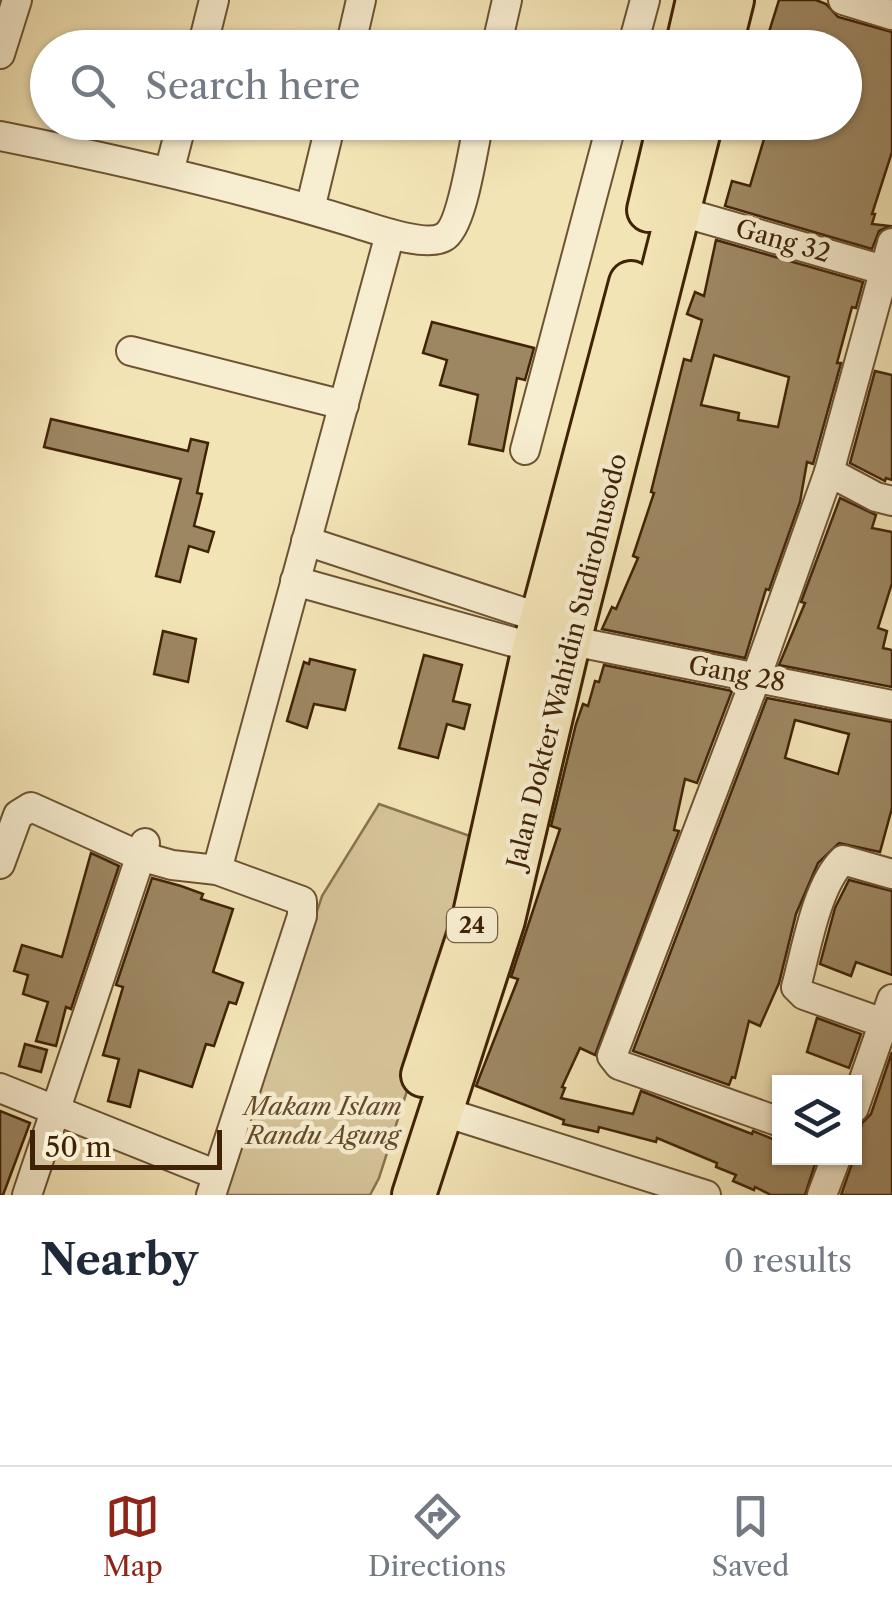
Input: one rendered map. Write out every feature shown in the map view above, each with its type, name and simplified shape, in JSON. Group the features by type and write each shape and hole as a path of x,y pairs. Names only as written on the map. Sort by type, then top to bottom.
{"highway":[{"path":"691,30 698,0"},
{"path":"724,30 732,0"},
{"name":"Jalan Dokter Wahidin Sudirohusodo","path":"414,1195 503,920 638,258 666,140"},
{"name":"Jalan Dokter Wahidin Sudirohusodo","path":"384,1195 473,923 559,639 696,140"}],"street":[{"path":"0,54 17,0"},
{"path":"206,30 214,0"},
{"path":"354,30 362,0"},
{"path":"500,30 507,0"},
{"path":"636,30 644,0"},
{"path":"842,0 892,15"},
{"path":"0,136 169,172 390,234 431,241 449,234 455,224 475,140"},
{"path":"169,172 177,140"},
{"path":"310,209 327,140"},
{"path":"525,450 607,140"},
{"name":"Gang 32","path":"678,211 887,271"},
{"path":"217,870 390,234"},
{"path":"772,1119 619,1064 612,1056 830,472 892,242"},
{"path":"131,351 344,405"},
{"path":"830,472 876,497 892,501"},
{"path":"306,541 422,579 559,639"},
{"path":"410,613 422,579"},
{"path":"296,581 410,613 559,639"},
{"name":"Gang 28","path":"559,639 892,705"},
{"path":"0,813 13,792 34,792 85,823 143,849 217,870 299,899 303,905 214,1185 57,1109 0,1088"},
{"path":"0,864 18,815 25,808 85,823"},
{"path":"27,1195 143,849"},
{"path":"862,1087 889,1016 804,996 796,987 816,914 834,868 843,860 853,860 892,874"},
{"path":"442,1111 706,1195"},
{"path":"822,1195 833,1165"}],"green space":[{"name":"Makam Islam Randu Agung","path":"379,804 487,842 379,1178 370,1195 223,1195 322,896"}],"building":[{"path":"779,0 816,0 838,17 892,32 892,152 872,214 872,224 890,226 879,231 872,249 725,206 732,181 750,186 764,140 862,140 862,30 770,30"},
{"path":"716,240 863,282 856,308 852,307 813,464 807,462 800,502 769,590 766,589 745,658 602,629 612,607 616,609 638,558 633,556 654,493 651,492 684,359 691,361 702,320 687,314 695,292 704,296","holes":["714,355 789,377 778,427 738,420 739,413 701,405"]},
{"path":"432,322 534,348 525,380 517,378 503,451 469,444 478,395 440,385 447,360 423,353"},
{"path":"875,371 892,375 892,480 885,481 850,463"},
{"path":"51,419 188,451 191,439 208,443 194,526 214,532 208,552 189,546 180,582 156,576 181,479 44,447"},
{"path":"840,498 876,515 872,528 892,532 892,583 878,628 887,631 883,648 892,650 892,687 779,665 805,603 801,602"},
{"path":"163,631 196,639 188,682 154,674"},
{"path":"424,655 462,665 453,701 470,705 464,729 447,724 438,758 399,748"},
{"path":"310,659 355,670 345,710 314,704 307,728 287,721 304,662 309,664"},
{"path":"604,665 732,691 697,783 685,779 674,830 679,831 595,1055 580,1048 561,1098 633,1114 641,1091 752,1134 753,1131 772,1139 772,1165 815,1165 805,1195 771,1195 755,1187 754,1190 733,1181 736,1175 716,1167 717,1163 657,1138 656,1142 599,1127 598,1132 563,1124 564,1120 476,1086 518,979 511,977 560,829 551,826 576,724 583,704 588,706 595,681 599,682"},
{"path":"767,698 892,722 892,808 880,852 839,843 818,863 796,914 779,983 760,1026 749,1021 735,1078 729,1085 633,1051","holes":["795,720 849,734 838,774 785,758"]},
{"path":"91,853 119,866 71,1009 66,1007 56,1046 36,1041 48,1002 23,994 28,975 14,971 22,945 62,957"},
{"path":"152,878 203,894 201,899 233,909 213,972 243,983 236,1004 229,1002 214,1046 206,1044 192,1087 139,1070 130,1107 108,1101 119,1059 103,1055 123,987 116,985"},
{"path":"849,880 892,891 892,975 856,962 851,976 820,964 835,908"},
{"path":"817,1018 861,1034 849,1068 807,1052"},
{"path":"25,1044 47,1050 41,1072 19,1066"},
{"path":"892,1052 892,1195 841,1195 852,1165 862,1165 862,1123 871,1114"},
{"path":"0,1111 30,1123 3,1195 0,1195"}]}
